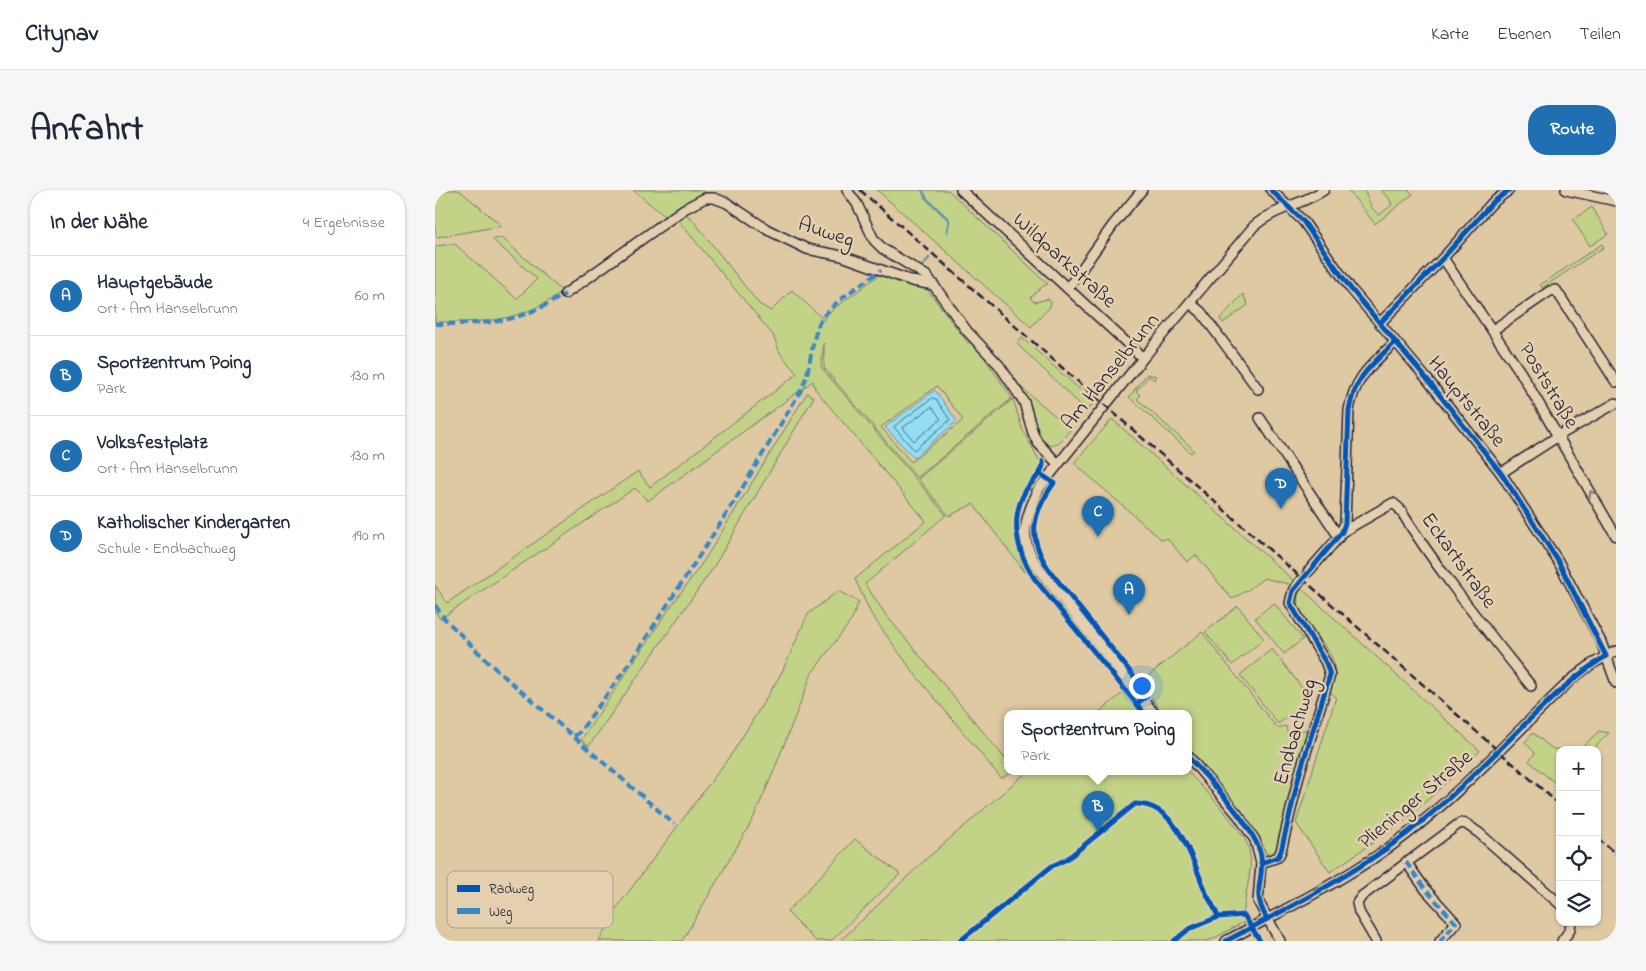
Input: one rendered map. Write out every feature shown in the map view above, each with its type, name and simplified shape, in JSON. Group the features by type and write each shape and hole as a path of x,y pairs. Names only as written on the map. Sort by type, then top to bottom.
{"street":[{"path":"847,190 857,204 873,240 883,249 927,276 967,332 989,354 1017,390 1024,402 1038,443 1059,464"},
{"name":"Wildparkstraße","path":"961,190 1143,358"},
{"path":"1068,288 1113,225 1142,190"},
{"name":"Hauptstraße","path":"1271,190 1303,221 1347,284 1501,473 1558,561 1606,656 1616,684"},
{"name":"Am Hanselbrunn","path":"1151,710 1043,575 1031,556 1026,540 1026,520 1031,503 1045,476 1059,464 1143,358 1254,226 1273,212 1303,201 1324,190"},
{"path":"1380,323 1443,258 1493,202 1509,190"},
{"path":"1566,190 1616,201"},
{"name":"Auweg","path":"565,294 684,209 705,198 714,198 727,203 768,230 807,249 841,256 912,281 934,285"},
{"name":"Poststraße","path":"1443,258 1493,330 1559,436 1616,536"},
{"path":"1493,330 1550,291 1556,290 1616,382"},
{"path":"1190,303 1201,312 1258,389"},
{"path":"1308,572 1341,534 1345,523 1349,410 1352,394 1358,380 1395,342"},
{"path":"1501,473 1616,403"},
{"path":"1260,418 1341,534"},
{"name":"Eckartstraße","path":"1341,534 1387,504 1393,503 1399,508 1427,553 1531,686"},
{"name":"Endbachweg","path":"1261,863 1278,857 1281,851 1300,772 1330,675 1327,663 1290,604 1293,591 1300,581"},
{"name":"Plieninger Straße","path":"1226,941 1363,865 1405,835 1455,792 1572,679 1616,651"},
{"path":"1192,761 1238,815 1255,840 1261,863 1257,895 1259,906 1280,941"},
{"path":"1376,941 1359,912 1357,903 1362,896 1460,823 1466,824 1556,901"},
{"path":"1406,862 1426,890 1456,923 1440,941"},
{"path":"1562,941 1570,930 1570,926"}],"green space":[{"path":"435,190 459,190 502,226 438,237 435,235"},
{"path":"633,190 703,190 707,194 678,207 666,217"},
{"path":"877,190 948,190 1048,284 1030,298 1035,302 1048,299 1051,302 1050,307 1031,327"},
{"path":"1348,190 1364,190 1372,208 1379,215 1392,205 1389,198 1380,190 1409,190 1413,194 1375,224"},
{"path":"1592,207 1608,234 1590,246 1573,220"},
{"path":"684,213 692,219 759,304 771,311 792,290 824,320 827,314 879,275 927,289 968,343 973,341 984,354 986,360 1012,398 917,478 824,368 824,343 821,367 946,515 865,584 886,615 1004,757 1004,775 1007,775 1001,778 913,672 871,614 855,579 926,521 815,389 813,381 648,501 635,488 440,619 435,611 435,585 447,603 638,471 650,487 797,374 780,353 773,335 677,219","holes":["937,386 963,420 911,462 881,427"]},
{"path":"502,238 563,292 531,310 502,319 471,322 435,322 435,246 455,244 517,299 537,279 492,239"},
{"path":"1602,244 1604,247 1542,288 1540,285"},
{"path":"1243,294 1248,305 1223,323 1220,319"},
{"path":"1022,338 1094,402 1087,411 1017,344"},
{"path":"1147,374 1156,376 1154,380 1149,376 1136,391 1140,395 1137,399 1191,447 1194,451 1191,453 1129,397"},
{"path":"1016,383 1071,429 1058,444 1049,446 1042,440"},
{"path":"807,393 814,397 713,568 589,746 581,740 705,559"},
{"path":"1013,399 1023,431 1041,463 1039,469 1026,486 1017,507 1015,518 1014,529 1017,551 1025,572 973,504 949,516 918,479"},
{"path":"1112,419 1293,580 1292,585 1264,578 1232,599 1196,555 1187,562 1167,538 1162,540 1074,463"},
{"path":"1300,587 1480,751 1406,820 1330,872 1296,823 1336,697 1329,691 1334,672 1333,661 1322,642 1303,618 1299,609 1298,599"},
{"path":"838,591 859,602 851,621 812,673 752,821 682,941 599,941 606,928 613,928 613,914 615,910 733,752 781,674 808,614"},
{"path":"1274,603 1303,639 1284,654 1255,618"},
{"path":"1238,606 1264,639 1232,665 1205,632"},
{"path":"1202,632 1277,728 1286,726 1288,736 1306,729 1306,743 1276,854 1270,855 1266,853 1259,838 1236,806 1192,753 1192,710 1160,710 1143,685 1148,676"},
{"path":"1272,649 1311,699 1278,724 1240,675"},
{"path":"1124,692 1138,710 1102,710"},
{"path":"1599,731 1609,733 1596,746 1583,746"},
{"path":"1533,733 1553,749 1556,749 1556,784 1529,761 1535,753 1525,742"},
{"path":"1023,775 1191,775 1240,831 1249,849 1250,867 1244,904 1244,922 1209,941 840,941 924,861"},
{"path":"855,839 900,874 831,941 816,941 787,912"}],"water":[{"path":"935,390 957,421 914,458 885,427"}],"waterway":[{"path":"922,190 927,199 949,220 947,232"},
{"path":"921,268 929,258"}],"railway":[{"path":"860,190 1556,801"},
{"path":"1601,841 1616,854"}],"marked path":[{"path":"574,736 579,733 631,661 729,510 800,392 804,384 815,334 822,318 855,288 881,270"},
{"path":"435,324 471,324 517,317 548,304 565,294"},
{"path":"435,605 444,618 490,664 674,824"},
{"path":"1406,862 1426,890 1456,923 1440,941"}],"cycle path":[{"path":"1226,941 1330,885 1379,854 1452,796 1564,688 1606,656 1558,561 1501,473 1427,379 1351,289 1303,221 1271,190"},
{"path":"1380,323 1443,258 1492,203 1509,190"},
{"path":"1261,863 1278,857 1281,851 1300,772 1330,675 1326,663 1290,603 1293,591 1342,532 1345,523 1349,410 1352,398 1355,388 1366,372 1395,342"},
{"path":"1043,461 1042,469 1026,490 1018,512 1017,535 1023,557 1034,578 1142,710"},
{"path":"1039,473 1054,483 1040,506 1037,516 1035,537 1038,548 1050,571 1140,684 1147,696 1136,704"},
{"path":"1192,761 1231,805 1258,845 1262,865 1259,900 1267,919"},
{"path":"960,941 1052,866 1067,859 1135,804 1150,806 1162,813 1182,836 1218,917"},
{"path":"1174,941 1189,929 1218,917 1244,915 1260,941"}],"place":[{"name":"Katholischer Kindergarten","path":"1281,509"},
{"name":"Volksfestplatz","path":"1098,537"},
{"name":"Hauptgebäude","path":"1129,615"},
{"name":"Sportzentrum Poing","path":"1098,832"}]}
